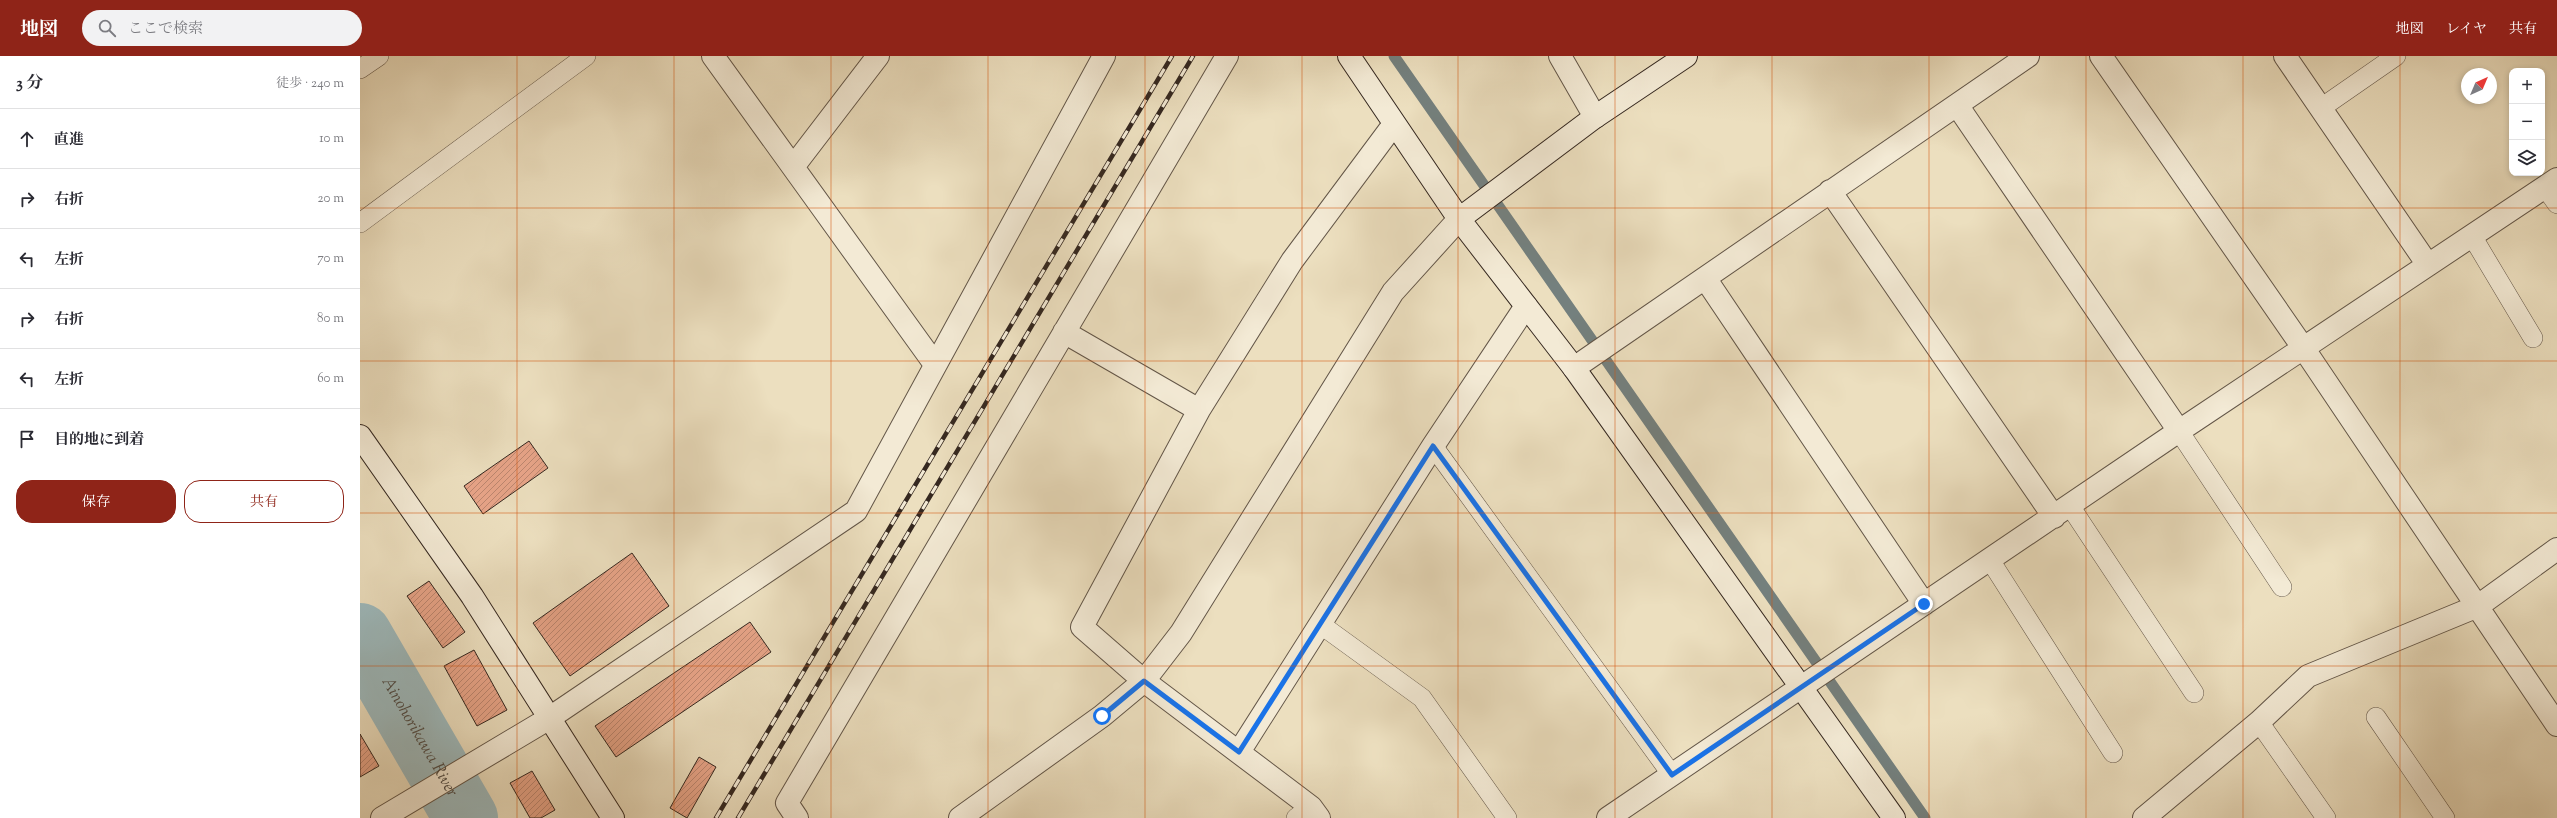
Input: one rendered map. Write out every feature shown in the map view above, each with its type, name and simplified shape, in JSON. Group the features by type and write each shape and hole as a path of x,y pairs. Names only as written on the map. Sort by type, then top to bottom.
{"street":[{"path":"793,167 878,56"},
{"path":"382,818 548,719 856,511 934,363 1104,56"},
{"path":"797,818 787,803 1227,56"},
{"path":"1349,56 1459,219 1574,368 1894,818"},
{"path":"1560,56 1595,117"},
{"path":"960,818 1102,716 1144,681 1181,633 1393,292 1459,219 1595,117 1686,56"},
{"path":"1574,368 2028,56"},
{"path":"2101,56 2304,349 2557,725"},
{"path":"2285,56 2428,265"},
{"path":"719,58 793,167 934,363"},
{"path":"1957,105 2179,431"},
{"path":"1308,814 1239,752 1144,681 1082,627 1199,410 1292,261 1394,124"},
{"path":"1608,818 2179,431 2551,183"},
{"path":"1830,191 2062,511"},
{"path":"1704,278 1924,604"},
{"path":"1239,752 1433,446 1526,306"},
{"path":"1064,332 1199,410"},
{"path":"360,436 472,596 548,719 613,818"},
{"path":"2144,818 2259,722 2308,676 2478,606 2557,549"}],"lane":[{"path":"360,69 379,56"},
{"path":"360,223 586,56"},
{"path":"2321,108 2396,56"},
{"path":"2551,183 2557,204"},
{"path":"2472,236 2533,338"},
{"path":"2179,431 2282,587"},
{"path":"1433,446 1672,775"},
{"path":"2062,511 2194,693"},
{"path":"1990,560 2113,753"},
{"path":"1320,624 1422,698 1507,818"},
{"path":"2376,717 2445,818"},
{"path":"2259,722 2326,818"}],"building":[{"path":"529,441 548,468 483,514 464,486"},
{"path":"632,553 669,606 570,676 533,623"},
{"path":"429,581 465,632 443,648 407,596"},
{"path":"750,622 771,652 616,757 595,726"},
{"path":"474,650 507,710 477,726 444,666"},
{"path":"360,734 379,766 360,777"},
{"path":"699,757 716,767 687,818 670,808"},
{"path":"532,771 555,810 541,818 530,818 510,783"}],"waterway":[{"path":"1394,56 1925,818"},
{"name":"Ainohorikawa River","path":"360,635 466,818"}],"railway":[{"path":"716,818 1172,56"},
{"path":"738,818 1193,56"}],"route":[{"path":"1102,716 1144,681 1239,752 1433,446 1672,775 1924,604"}]}
